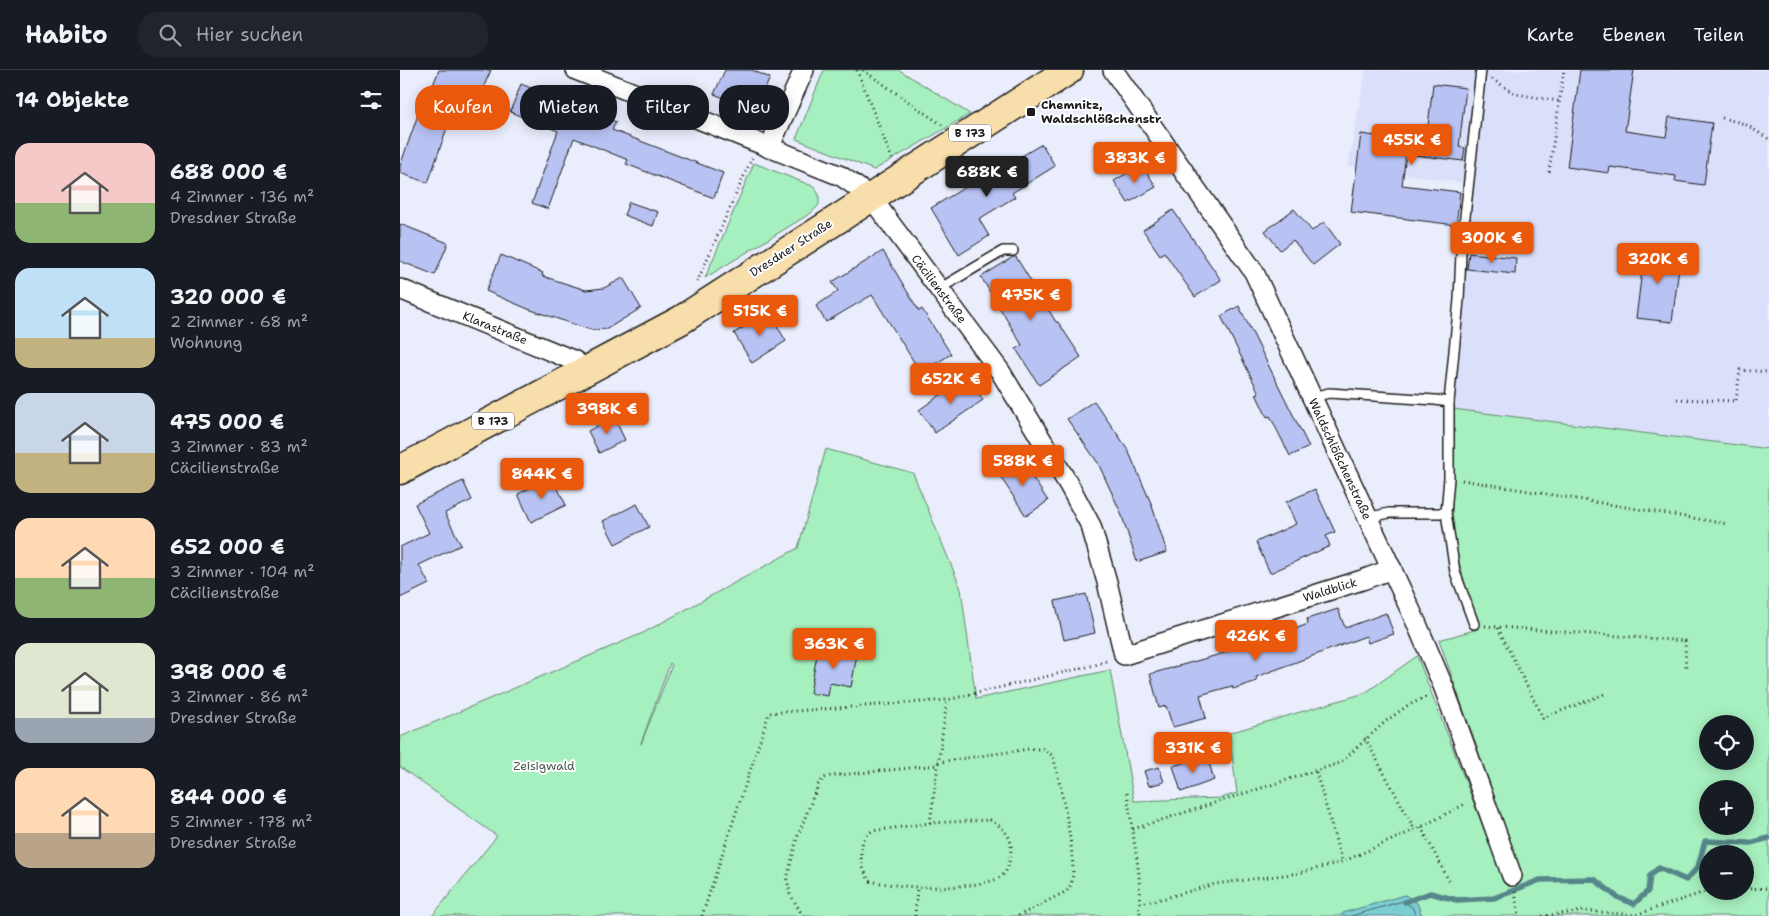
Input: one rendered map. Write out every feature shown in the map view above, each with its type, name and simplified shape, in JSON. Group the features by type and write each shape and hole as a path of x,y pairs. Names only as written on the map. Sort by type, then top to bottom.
{"main road":[{"name":"Dresdner Straße","path":"400,470 681,320 870,196 1069,70"}],"street":[{"name":"Cäcilienstraße","path":"576,70 841,176 870,196 1000,371 1091,526 1107,582 1124,655"},
{"path":"764,146 804,70"},
{"name":"Waldschlößchenstraße","path":"1113,70 1254,272 1392,569 1444,688 1512,876"},
{"name":"Klarastraße","path":"400,288 576,361 587,371"},
{"name":"Waldblick","path":"1124,655 1392,569"}],"lane":[{"path":"1474,624 1455,572 1446,513 1449,478 1449,402 1481,71"},
{"path":"939,289 1003,251 1013,251"},
{"path":"1312,398 1329,393 1449,402"},
{"path":"1367,518 1388,513 1446,513"}],"path":[{"path":"857,70 899,178"},
{"path":"863,70 961,138"},
{"path":"1549,172 1564,70"},
{"path":"1481,71 1516,94 1559,100"},
{"path":"1722,118 1746,124 1769,140"},
{"path":"696,284 764,146"},
{"path":"1678,399 1736,401 1740,370 1769,372"},
{"path":"1449,478 1728,524"},
{"path":"1474,624 1685,641 1686,669"},
{"path":"1498,627 1543,718 1607,693"},
{"path":"702,916 769,713 947,700 1095,665 1124,655"},
{"path":"1133,829 1340,763 1365,738 1407,706 1444,688"},
{"path":"930,823 947,700"},
{"path":"1365,738 1415,830"},
{"path":"803,916 790,894 787,878 797,838 818,785 824,778 1029,750 1043,750 1052,756 1062,795 1069,834 1073,872 1072,884 1067,891 1018,916"},
{"path":"1316,771 1342,862"},
{"path":"1127,793 1138,865 1140,916"},
{"path":"1140,903 1166,898 1215,884 1299,873 1342,862 1415,830 1483,795"},
{"path":"990,820 1000,825 1012,847 1008,865 1002,876 983,884 917,888 870,881 864,874 861,859 862,845 867,834 872,831 930,823 990,820"},
{"path":"1421,827 1450,883"},
{"path":"1512,876 1519,916"},
{"path":"915,916 917,888"},
{"path":"1754,889 1769,888"},
{"path":"1542,916 1585,911 1635,915 1699,894"}],"shaded area":[{"path":"1366,70 1769,70 1769,449 1453,409 1463,183 1348,166"}],"green space":[{"path":"824,70 899,70 970,114 874,170 796,139"},
{"path":"754,163 815,187 819,195 819,205 811,213 705,278"},
{"name":"Zeisigwald","path":"1453,409 1769,449 1769,916 1422,916 1417,903 1405,895 1343,913 1340,916 432,916 497,836 400,767 400,737 643,633 798,548 826,449 913,473 961,589 976,699 1110,670 1134,801 1221,798 1237,793 1229,733 1365,693 1417,656 1501,873 1518,864 1439,640 1478,629 1455,548 1452,511","holes":["670,663 672,665 641,744"]}],"water":[{"path":"1405,895 1417,903 1422,916 1340,916 1343,913"}],"building":[{"path":"439,70 491,70 484,85 433,85"},
{"path":"725,70 752,70 770,78 767,85 719,85 719,96 714,94"},
{"path":"1580,70 1634,70 1625,131 1666,137 1669,117 1712,123 1704,185 1675,181 1676,176 1610,167 1609,173 1567,167"},
{"path":"1433,84 1466,88 1459,147 1465,148 1463,161 1406,154 1402,185 1460,192 1456,225 1351,212 1361,134 1426,143"},
{"path":"520,87 520,116 510,112"},
{"path":"415,123 415,130 446,130 428,183 400,173 400,166"},
{"path":"555,130 612,130 723,173 714,198 626,164 628,160 574,138 548,209 532,203 558,131"},
{"path":"1042,144 1055,166 1012,193 1015,197 979,219 989,236 959,255 931,208 997,168 998,170"},
{"path":"1142,164 1156,187 1128,203 1114,181"},
{"path":"629,202 658,212 653,226 624,215"},
{"path":"1294,209 1312,231 1324,222 1340,244 1313,265 1293,240 1280,250 1265,231"},
{"path":"1173,210 1221,280 1195,297 1164,252 1160,255 1143,230"},
{"path":"400,224 448,243 435,275 400,261"},
{"path":"1645,247 1681,252 1672,322 1636,318"},
{"path":"883,251 919,311 922,309 951,354 921,373 872,295 826,322 816,306 838,291 832,282"},
{"path":"1469,253 1516,258 1515,274 1467,269"},
{"path":"501,255 543,273 542,276 586,290 604,288 623,278 641,308 607,329 591,330 528,309 486,291"},
{"path":"1016,257 1056,322 1058,322 1081,357 1039,385 1016,349 1022,345 981,277"},
{"path":"1239,306 1309,447 1290,456 1270,416 1267,417 1256,394 1259,393 1221,316"},
{"path":"769,312 786,341 752,363 734,333"},
{"path":"967,376 983,400 935,433 919,410"},
{"path":"1094,401 1127,448 1151,503 1167,552 1137,562 1121,513 1098,463 1067,419"},
{"path":"614,417 625,440 599,453 588,431"},
{"path":"1020,458 1048,501 1026,516 998,473"},
{"path":"552,477 566,505 531,522 518,494"},
{"path":"463,481 472,500 445,513 461,545 419,565 429,584 400,598 400,547 429,533 415,504"},
{"path":"1315,489 1335,532 1326,536 1330,546 1270,573 1256,542 1296,524 1286,502"},
{"path":"637,504 649,527 615,544 603,521"},
{"path":"1086,594 1095,633 1064,640 1055,601"},
{"path":"1338,609 1345,628 1386,613 1394,634 1368,643 1366,636 1256,677 1257,681 1233,689 1232,686 1200,695 1206,718 1173,727 1166,706 1159,708 1150,674 1221,654 1245,645 1246,648 1308,624 1307,619"},
{"path":"836,645 858,649 851,687 830,683 828,696 810,693 817,655 834,658"},
{"path":"1198,758 1199,762 1208,759 1214,780 1181,792 1173,766"},
{"path":"1159,767 1164,782 1149,786 1144,771"}],"waterway":[{"path":"1405,902 1430,893 1457,900 1494,898 1540,880 1594,879 1617,897 1634,904 1648,891 1650,875 1659,868 1686,880 1698,867 1705,841 1750,843 1769,838"}],"place":[{"name":"Chemnitz, Waldschlößchenstr","path":"1031,112"}]}
